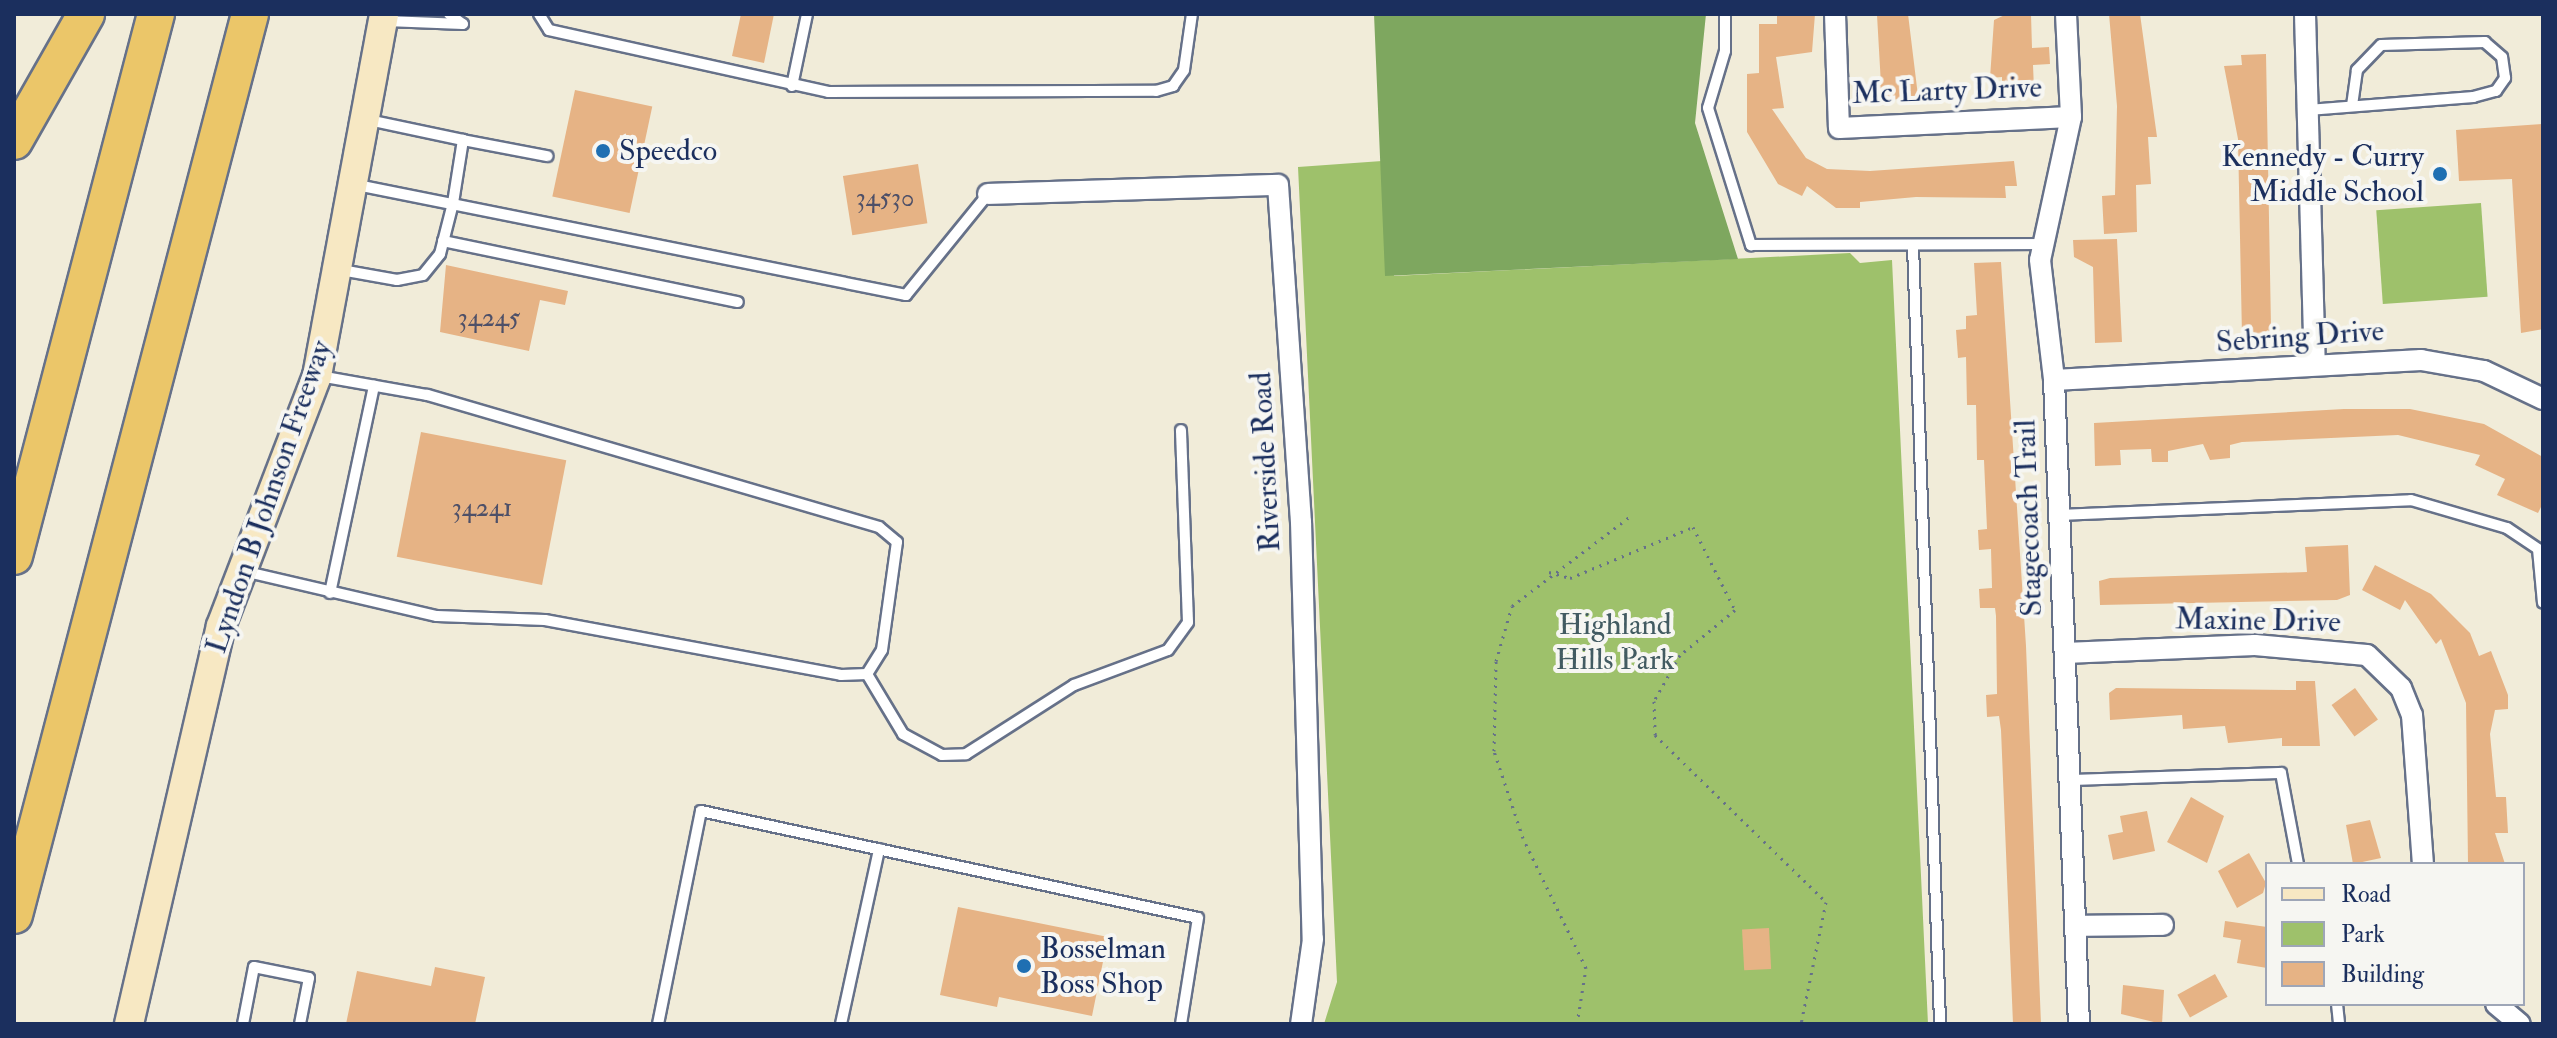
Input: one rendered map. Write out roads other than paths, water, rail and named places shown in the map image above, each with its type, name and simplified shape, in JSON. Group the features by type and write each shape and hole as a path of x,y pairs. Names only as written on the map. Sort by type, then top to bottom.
{"highway":[{"path":"14,141 86,14"},
{"path":"14,556 156,14"},
{"path":"14,915 250,14"}],"main road":[{"name":"Lyndon B Johnson Freeway","path":"129,1024 239,570 317,376 357,185 384,18"}],"street":[{"name":"Mc Larty Drive","path":"1835,14 1839,128 2071,117"},
{"name":"Stagecoach Trail","path":"2066,14 2071,117 2044,244 2054,380 2079,1024"},
{"path":"2305,14 2315,364"},
{"name":"Riverside Road","path":"988,194 1278,185 1301,522 1311,862 1313,939 1301,1024"},
{"name":"Sebring Drive","path":"2054,380 2421,360 2484,371 2543,399"},
{"name":"Maxine Drive","path":"2065,653 2270,645 2367,655 2401,688 2412,715 2423,862"},
{"path":"2075,926 2163,925"},
{"path":"2498,1006 2520,1024"}],"lane":[{"path":"384,18 463,24 449,14"},
{"path":"539,14 549,30 828,92 1156,91 1173,86 1184,70 1192,14"},
{"path":"792,86 807,14"},
{"path":"1725,14 1725,51 1708,108 1751,245 2044,244"},
{"path":"2308,110 2352,106 2496,91 2505,78 2502,57 2485,42 2381,45 2357,70 2352,106"},
{"path":"369,120 547,156"},
{"path":"341,270 397,280 423,275 443,241 453,203 463,140"},
{"path":"357,185 906,295 988,194"},
{"path":"443,241 738,302"},
{"path":"1913,245 1940,1024"},
{"path":"317,376 374,386 879,527 897,542 896,566 882,650 867,674"},
{"path":"330,593 374,386"},
{"path":"239,570 437,616 545,620 867,674 903,734 954,755 1118,662 1168,650 1188,622 1181,430"},
{"path":"2059,515 2411,500 2507,528 2538,549 2543,603"},
{"path":"2070,780 2281,773 2298,862"},
{"path":"658,1024 701,811 1198,918 1181,1024"},
{"path":"841,1024 879,849"},
{"path":"243,1024 254,967 309,978 300,1024"}],"place":[{"name":"Speedco","path":"603,151"},
{"name":"Kennedy - Curry Middle School","path":"2440,174"},
{"name":"Bosselman Boss Shop","path":"1024,966"}],"park label":[{"name":"Highland Hills Park","path":"1615,642"}]}
